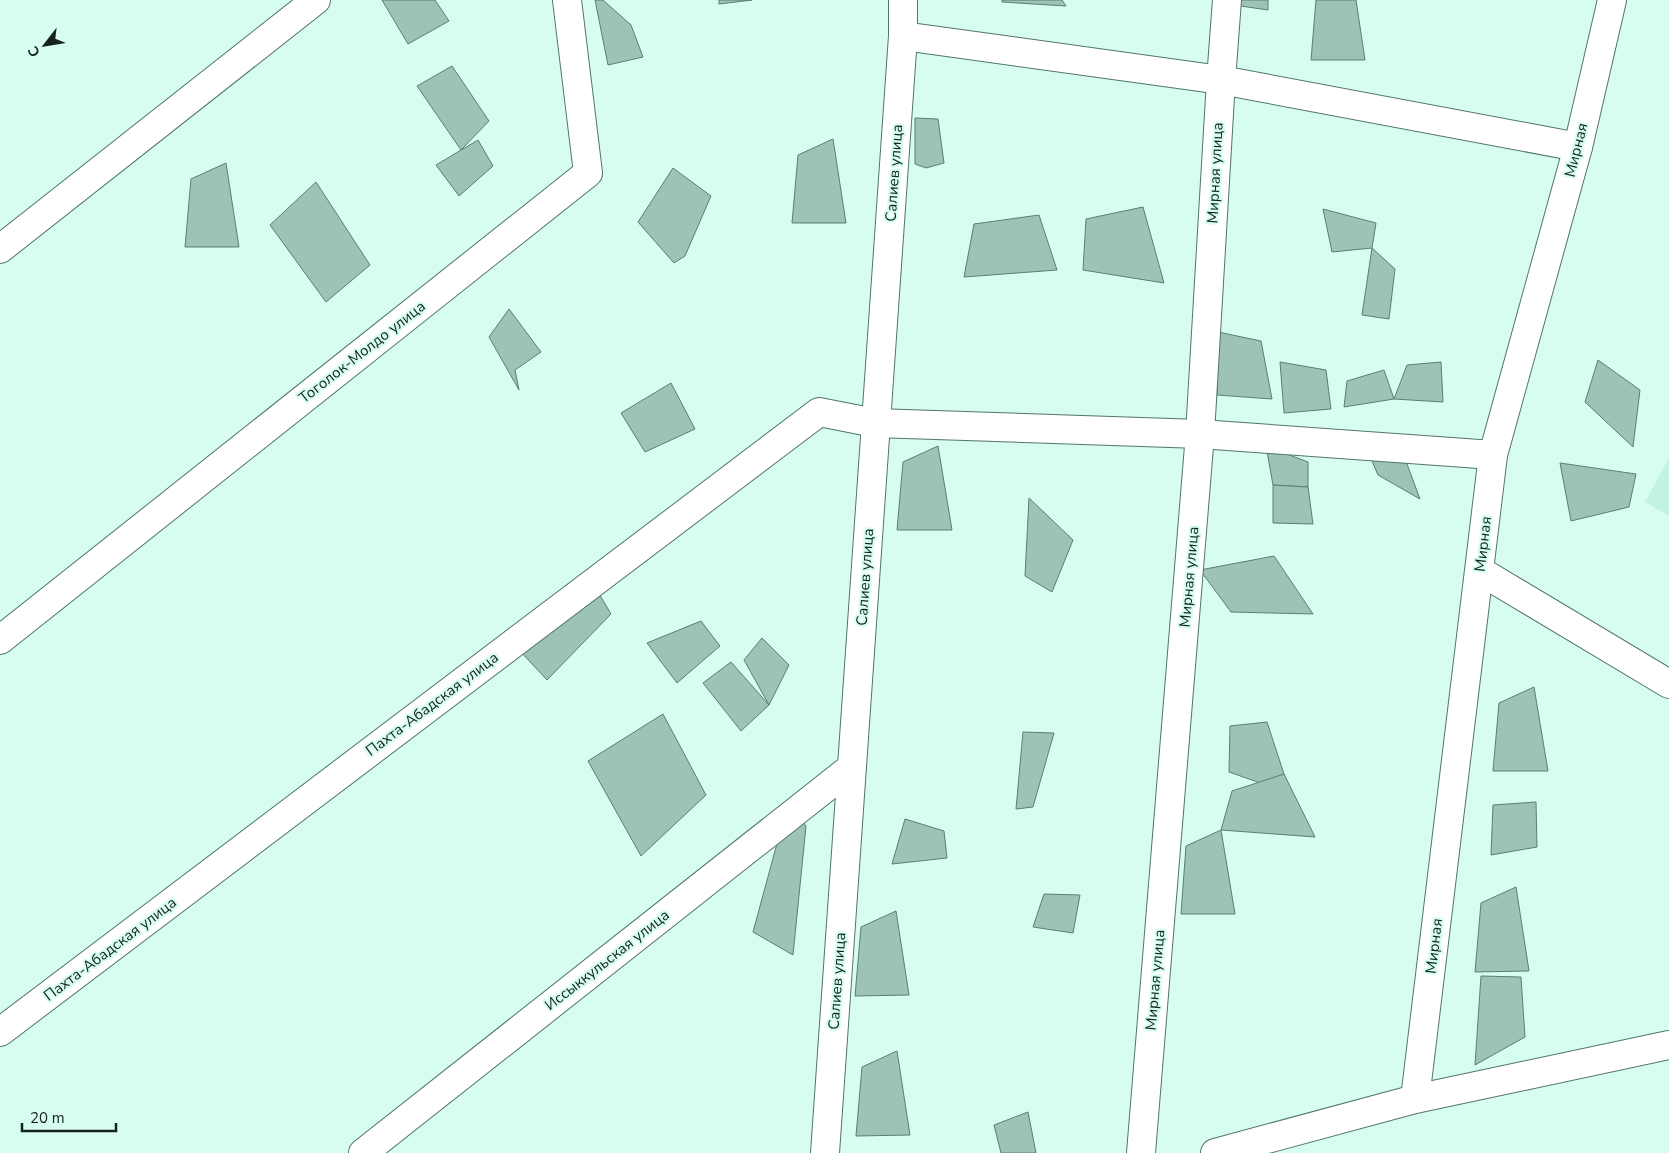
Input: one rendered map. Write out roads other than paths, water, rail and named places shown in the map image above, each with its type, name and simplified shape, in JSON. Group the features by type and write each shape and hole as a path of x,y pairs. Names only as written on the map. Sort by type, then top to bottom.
{"street":[{"path":"0,249 316,0"},
{"name":"Тоголок-Молдо улица","path":"0,640 588,173 567,0"},
{"name":"Салиев улица","path":"824,1153 903,36 903,0"},
{"name":"Мирная улица","path":"1141,1153 1200,434 1221,80 1228,0"},
{"name":"Мирная","path":"1415,1099 1493,455 1578,147 1612,0"},
{"path":"903,36 1221,80 1578,147"},
{"name":"Пахта-Абадская улица","path":"0,1032 819,412 876,423 1200,434 1493,455"},
{"path":"1480,571 1669,684"},
{"name":"Иссыккульская улица","path":"363,1153 852,767"},
{"path":"1215,1153 1415,1099 1669,1045"}]}
